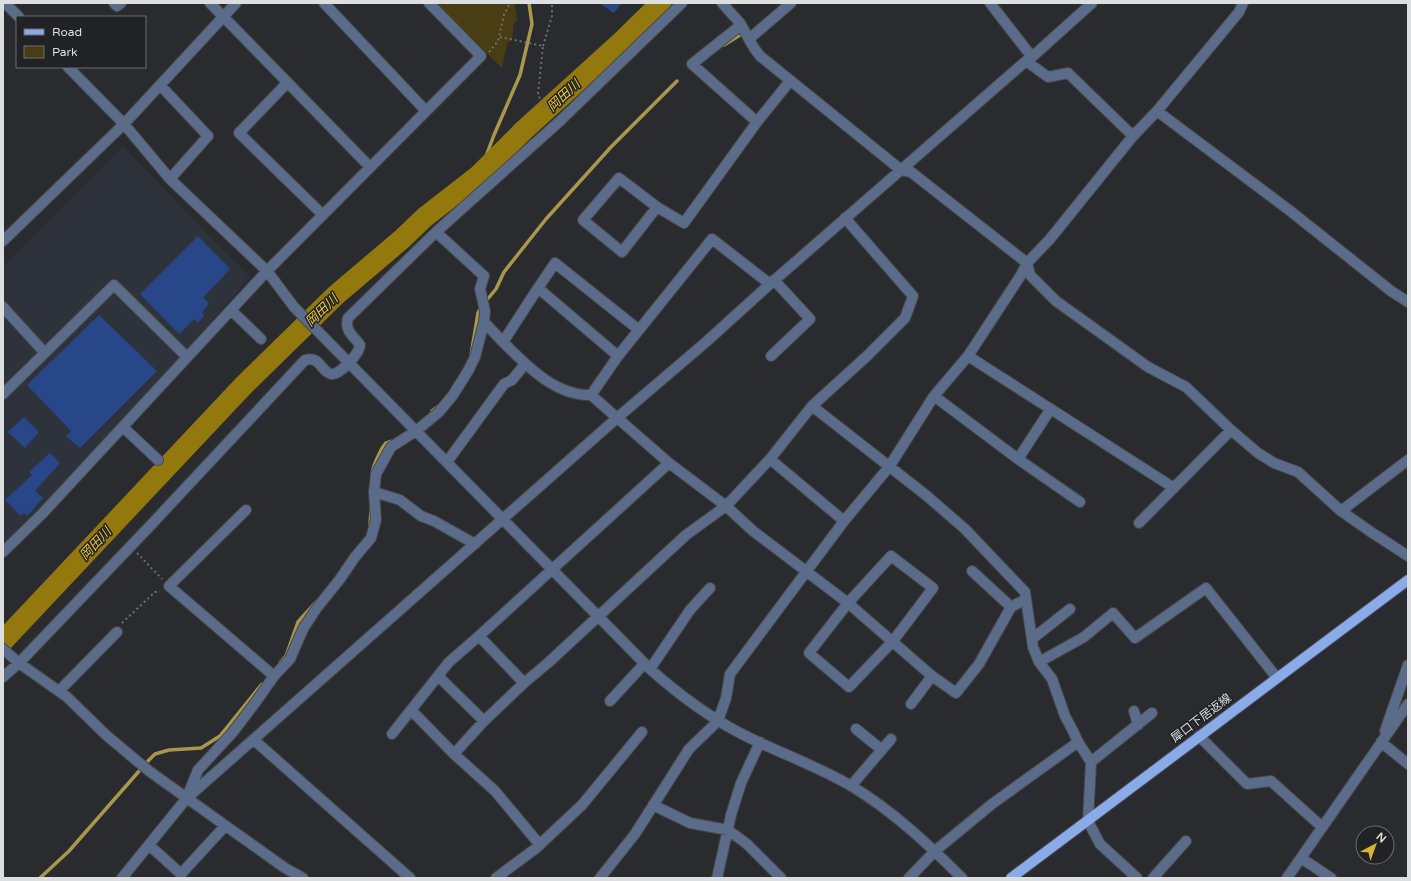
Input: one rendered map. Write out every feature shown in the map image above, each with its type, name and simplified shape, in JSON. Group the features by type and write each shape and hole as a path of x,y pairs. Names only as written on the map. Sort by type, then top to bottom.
{"main road":[{"name":"犀口下居返線","path":"1011,878 1408,580"}],"street":[{"path":"114,3 117,6 120,3"},
{"path":"210,3 370,167"},
{"path":"3,241 124,124 236,3"},
{"path":"324,3 426,111"},
{"path":"3,552 42,514 267,271 481,56 430,3"},
{"path":"3,677 130,546 305,360 315,359 326,371 331,374 336,374 349,363 358,354 360,346 347,330 346,324 348,318 436,232 560,121 682,3"},
{"path":"722,3 742,25 760,56 901,170 912,172 1027,263 1030,275 1056,301 1148,367 1186,387 1231,430 1258,453 1274,463 1298,472 1341,511 1408,556"},
{"path":"749,39 791,3"},
{"path":"990,3 1029,59 1048,77 1068,73 1133,136"},
{"path":"122,878 186,799 617,418 706,342 772,282 1092,3"},
{"path":"600,878 635,834 690,749 718,721 726,698 730,674 844,521 889,467 934,396 968,356 1021,275 1027,263 1050,239 1133,136 1157,111 1239,12 1244,3"},
{"path":"5,6 18,16"},
{"path":"742,25 692,64 757,122"},
{"path":"69,68 124,124 170,179 267,271 294,307 552,569 597,617 647,666 690,702 718,721 820,769 851,786 884,807 962,878"},
{"path":"657,208 622,252 583,220 619,178 657,208 684,223 757,122 790,81"},
{"path":"287,83 239,133 323,215"},
{"path":"160,85 208,136 170,179"},
{"path":"1157,111 1290,210 1391,291 1408,302"},
{"path":"454,754 484,721 524,683 549,662 686,535 726,506 770,459 812,406 867,356 905,318 913,296 846,218"},
{"path":"186,799 198,770 233,732 274,676 290,658 303,629 316,609 371,538 376,520 374,492 376,474 391,446 416,431 439,412 453,395 475,357 484,322 485,311 480,289 484,276 436,232"},
{"path":"591,395 618,356 712,239 772,282 810,318 771,356"},
{"path":"503,342 555,263 639,330"},
{"path":"3,394 44,352 114,285 187,357"},
{"path":"538,288 618,356"},
{"path":"3,307 44,352"},
{"path":"231,310 261,338"},
{"path":"484,322 525,364 550,382 569,392 591,395 669,463 726,506 753,531 848,603 932,676 956,693 979,664 1011,607 1026,599"},
{"path":"968,356 1050,410 1174,488"},
{"path":"447,462 504,384 512,380 525,364"},
{"path":"934,396 1018,459 1080,502"},
{"path":"812,406 927,496 965,529 1026,592 1033,647 1039,662 1052,679 1065,716 1074,731 1078,742 1091,762 1088,821 1100,844 1137,878"},
{"path":"1018,459 1050,410"},
{"path":"123,427 158,460"},
{"path":"1139,523 1231,430"},
{"path":"770,459 844,521"},
{"path":"1341,511 1408,460"},
{"path":"392,734 449,662 669,463"},
{"path":"374,492 400,500 420,516 475,544"},
{"path":"246,510 169,586 274,676"},
{"path":"892,556 933,588 893,641 849,687 809,653 848,603 892,556"},
{"path":"972,571 1011,607"},
{"path":"610,701 647,666 690,610 710,588"},
{"path":"1039,662 1084,637 1113,613 1135,638 1206,588 1277,678"},
{"path":"1032,639 1070,609"},
{"path":"59,691 117,632"},
{"path":"479,636 524,683"},
{"path":"3,649 67,697 106,735 149,771 186,799 285,868 303,878"},
{"path":"1381,742 1408,665"},
{"path":"438,676 484,721"},
{"path":"911,704 932,676"},
{"path":"1287,878 1408,704"},
{"path":"412,710 454,754 495,791 540,845"},
{"path":"1134,711 1138,725"},
{"path":"1091,762 1152,713"},
{"path":"856,729 882,750"},
{"path":"496,878 540,845 582,806 642,732"},
{"path":"1199,736 1247,784 1271,781 1322,827"},
{"path":"851,786 891,739"},
{"path":"254,740 410,878"},
{"path":"718,878 731,815 741,783 760,742"},
{"path":"909,878 934,851 992,804 1078,742"},
{"path":"1381,742 1408,764"},
{"path":"653,805 690,823 708,828 728,830 747,844 781,878"},
{"path":"149,845 181,874 225,826"},
{"path":"1153,878 1186,841"},
{"path":"1301,858 1332,878"}],"path":[{"path":"481,56 487,54 498,41 500,37 500,27 510,3"},
{"path":"552,3 552,16 543,46 538,94 540,99 560,121"},
{"path":"500,37 543,46"},
{"path":"117,632 118,627 155,592 162,591 169,586 130,546"}],"shaded area":[{"path":"123,147 250,277 177,361 36,515 3,546 3,267"}],"green space":[{"path":"440,3 515,3 517,20 514,23 512,39 507,44 502,68 440,7"}],"building":[{"path":"599,3 622,3 614,13"},
{"path":"198,236 230,269 203,298 209,303 202,313 204,316 198,323 194,319 179,334 140,294"},
{"path":"99,315 157,371 80,448 66,436 71,431 27,385"},
{"path":"24,417 39,432 25,448 8,432"},
{"path":"50,453 60,463 35,491 43,498 27,516 24,513 21,516 5,500 32,475 29,472"}],"waterway":[{"path":"479,175 494,135 520,75 532,24 529,3"},
{"name":"岡田川","path":"3,641 244,385 336,295 402,239 425,217 479,175 524,130 621,42 661,3"},
{"path":"724,45 740,35"},
{"path":"486,301 496,289 504,272 546,219 611,147 677,81"},
{"path":"471,355 480,309"},
{"path":"432,411 439,406"},
{"path":"372,475 375,463 382,449 386,443 393,441"},
{"path":"370,526 371,509"},
{"path":"280,663 286,656 298,622 316,602"},
{"path":"145,764 155,754 169,750 201,748 220,736 262,684"},
{"path":"40,878 69,851 140,770"}]}
